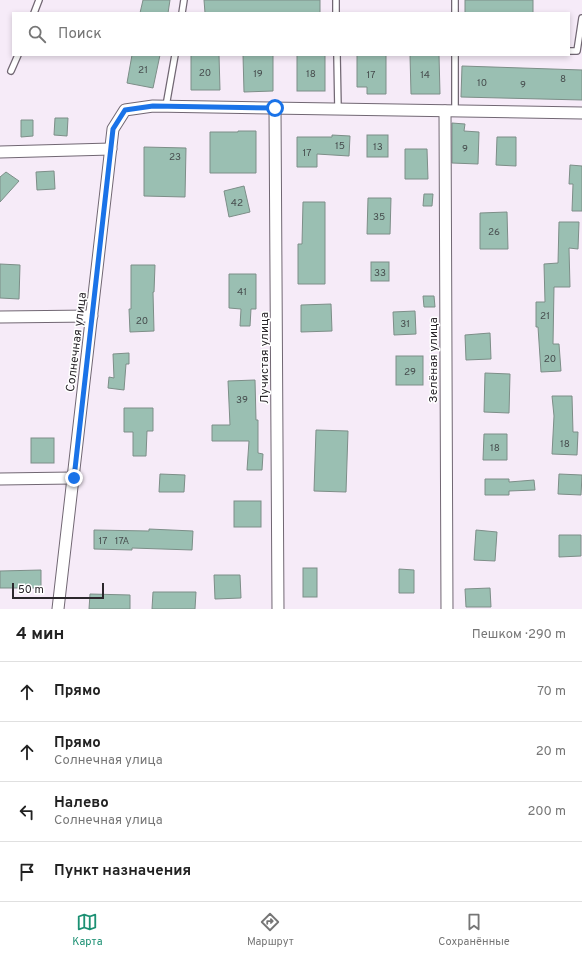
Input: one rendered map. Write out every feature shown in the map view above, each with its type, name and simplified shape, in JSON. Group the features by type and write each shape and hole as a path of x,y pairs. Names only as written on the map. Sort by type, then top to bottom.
{"street":[{"name":"Солнечная улица","path":"58,609 113,129 125,110 153,106 166,106 582,113"},
{"name":"Лучистая улица","path":"275,108 278,609"},
{"name":"Зелёная улица","path":"447,609 450,111"},
{"path":"0,152 111,149"},
{"path":"0,317 92,316"},
{"path":"0,479 74,478"}],"lane":[{"path":"34,12 39,0"},
{"path":"182,12 184,0"},
{"path":"336,0 336,12"},
{"path":"455,0 455,12"},
{"path":"570,51 577,51 582,18"},
{"path":"11,71 18,56"},
{"path":"166,106 175,56"},
{"path":"337,56 338,109"},
{"path":"450,111 455,56"}],"building":[{"path":"143,0 170,0 168,12 140,12"},
{"path":"204,0 320,0 320,12 205,12"},
{"path":"465,0 533,0 533,12 465,12"},
{"path":"132,56 160,56 153,88 127,83"},
{"path":"191,56 219,56 220,90 191,90"},
{"path":"243,56 273,56 273,91 244,92"},
{"path":"297,56 325,56 325,91 297,91"},
{"path":"357,56 386,56 386,94 367,94 367,87 357,87"},
{"path":"410,56 439,56 440,94 411,94"},
{"path":"462,66 582,70 582,100 461,97"},
{"path":"55,118 68,118 67,136 54,135"},
{"path":"21,120 33,120 33,136 21,137"},
{"path":"452,123 465,124 464,131 479,132 478,164 452,163"},
{"path":"256,131 256,173 210,173 210,132"},
{"path":"332,135 350,136 349,156 317,154 317,167 297,167 297,137 332,137"},
{"path":"367,135 388,135 388,157 367,157"},
{"path":"497,137 516,137 516,166 496,165"},
{"path":"144,147 186,148 185,197 144,196"},
{"path":"405,149 427,149 428,179 405,179"},
{"path":"570,165 582,166 582,211 572,211 573,184 569,184"},
{"path":"54,171 55,189 37,190 36,172"},
{"path":"6,172 19,181 0,202 0,177"},
{"path":"244,186 250,212 229,217 224,191"},
{"path":"424,194 433,194 432,206 423,206"},
{"path":"368,198 391,198 390,234 367,234"},
{"path":"303,202 325,202 325,284 298,284 298,244 302,244"},
{"path":"507,212 508,249 480,249 480,213"},
{"path":"559,222 579,222 578,249 569,248 570,287 554,287 553,344 559,344 561,371 541,372 538,327 536,327 536,302 545,302 544,264 558,263"},
{"path":"371,262 389,262 389,281 371,281"},
{"path":"0,264 20,265 19,299 0,298"},
{"path":"131,265 155,265 153,292 154,331 130,332 129,309 131,309"},
{"path":"229,274 256,274 256,309 251,309 250,326 240,326 241,309 229,308"},
{"path":"423,296 434,296 435,307 424,307"},
{"path":"331,304 332,331 301,332 301,305"},
{"path":"415,311 416,334 394,335 393,312"},
{"path":"490,333 491,359 466,360 465,335"},
{"path":"129,353 129,364 126,364 124,390 108,388 109,377 114,378 113,354"},
{"path":"396,356 423,356 423,385 396,385"},
{"path":"485,373 510,374 509,413 484,412"},
{"path":"255,380 256,420 258,420 258,453 263,454 262,470 247,470 249,441 212,441 212,425 230,425 228,381"},
{"path":"552,396 572,396 573,432 578,432 577,455 552,454 554,416"},
{"path":"124,408 153,408 153,431 147,431 146,456 133,456 133,432 124,432"},
{"path":"316,430 348,431 346,492 314,491"},
{"path":"484,434 507,434 507,460 483,460"},
{"path":"31,438 54,438 54,463 31,463"},
{"path":"160,474 185,475 184,492 159,492"},
{"path":"559,474 582,475 581,495 558,494"},
{"path":"485,479 509,479 509,482 534,480 535,490 509,491 509,495 485,495"},
{"path":"234,501 261,501 261,527 234,527"},
{"path":"149,529 193,531 192,550 132,548 132,550 94,549 94,530 149,531"},
{"path":"476,530 497,532 495,561 474,560"},
{"path":"559,535 581,535 581,556 559,557"},
{"path":"303,568 317,568 317,597 303,597"},
{"path":"399,569 414,570 414,593 399,593"},
{"path":"41,570 41,588 0,588 0,571"},
{"path":"214,575 240,575 241,598 215,599"},
{"path":"490,588 491,607 466,607 465,589"},
{"path":"153,592 196,592 195,609 152,609"},
{"path":"90,594 130,595 130,609 89,609"}],"route":[{"path":"74,478 113,129 125,110 153,106 275,108"}]}
